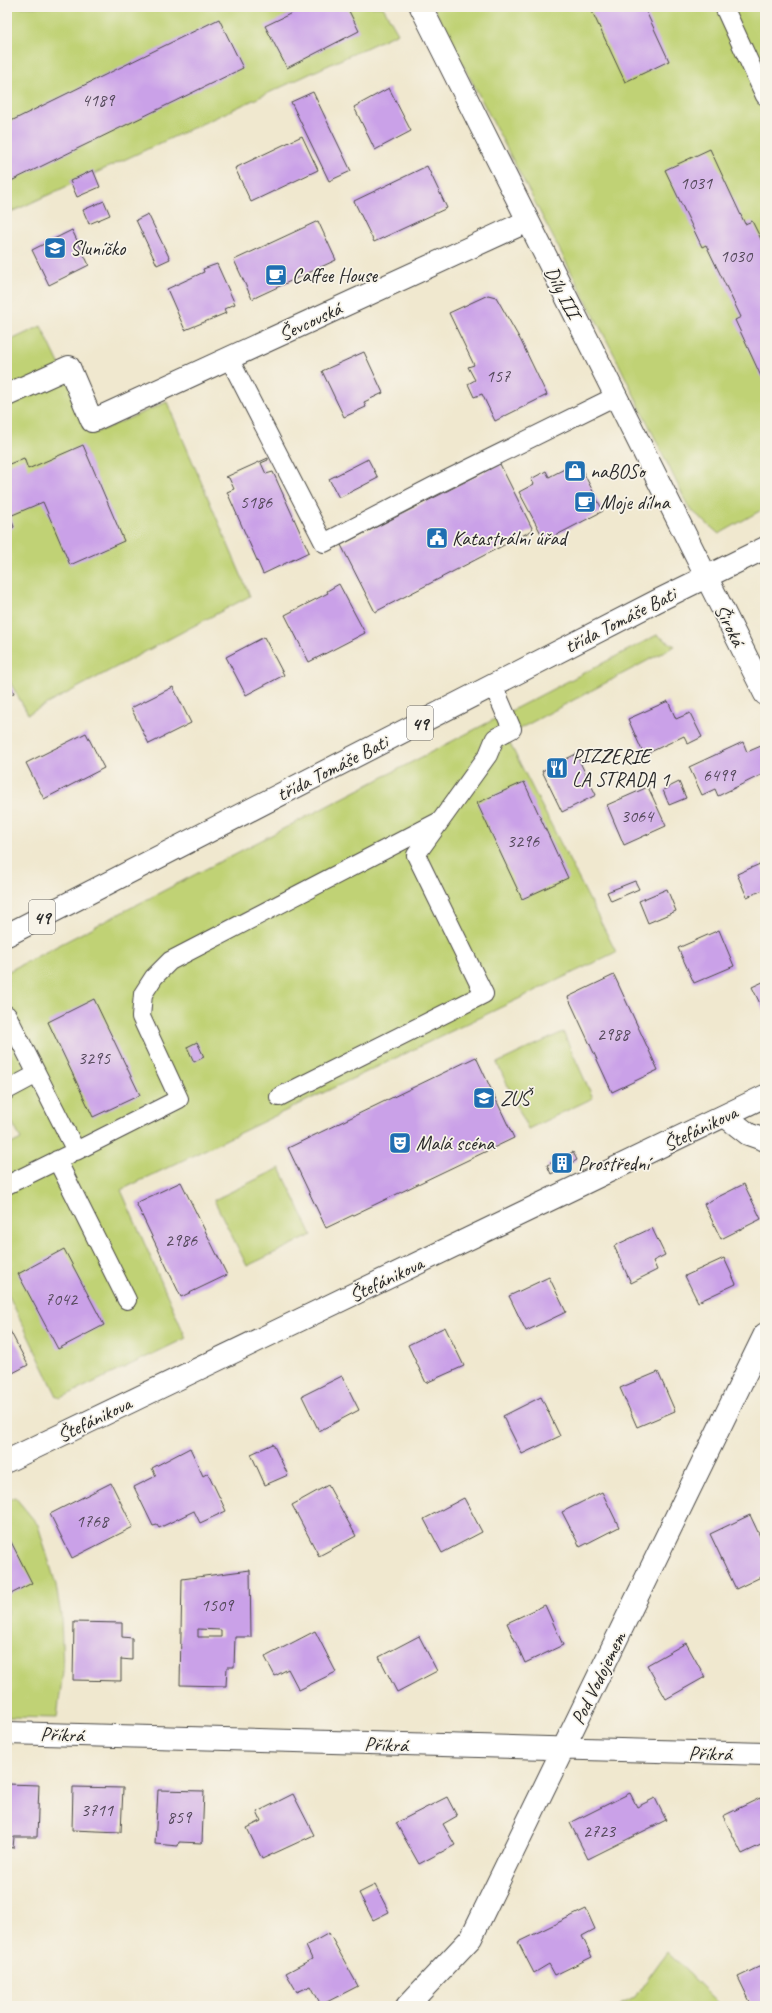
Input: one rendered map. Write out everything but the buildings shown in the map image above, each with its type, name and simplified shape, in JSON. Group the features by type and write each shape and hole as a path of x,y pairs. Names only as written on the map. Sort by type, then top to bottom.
{"street":[{"name":"Díly III","path":"421,7 705,577"},
{"name":"Ševcovská","path":"7,394 69,367 92,421 528,221"},
{"name":"třída Tomáše Bati","path":"7,935 493,685 765,548"},
{"name":"Široká","path":"705,577 765,694"},
{"name":"Štefánikova","path":"7,1461 765,1096"},
{"path":"725,1116 748,1134 765,1140"},
{"name":"Pod Vodojemem","path":"407,2006 471,1938 765,1334"},
{"name":"Příkrá","path":"7,1733 765,1754"}],"lane":[{"path":"724,7 765,96"},
{"path":"229,358 324,543 434,486 616,396"},
{"path":"279,1097 484,994 416,855 488,755 495,738 512,729 493,685"},
{"path":"7,1185 179,1099 141,1017 143,994 154,977 170,961 440,821"},
{"path":"7,1015 76,1151"},
{"path":"7,1090 37,1074"},
{"path":"57,1160 127,1300"}],"green space":[{"path":"7,7 383,7 398,33 7,214"},
{"path":"433,7 765,7 765,508 719,534 689,508 615,356"},
{"path":"41,326 93,434 167,402 250,596 28,714 7,677 7,342"},
{"path":"657,635 675,646 506,736 616,952 121,1190 186,1338 61,1398 57,1396 7,1292 7,1146 21,1139 7,1113 7,972"},
{"path":"563,1032 593,1098 528,1129 497,1063"},
{"path":"280,1168 312,1235 247,1266 214,1200"},
{"path":"15,1497 38,1525 56,1585 61,1616 63,1671 57,1718 7,1717 7,1501"},
{"path":"667,1952 722,2006 618,2006 634,1998"}],"place":[{"name":"Sluníčko","path":"55,248"},
{"name":"Caffee House","path":"276,275"},
{"name":"naBOSo","path":"575,471"},
{"name":"Moje dílna","path":"585,502"},
{"name":"Katastrální úřad","path":"437,538"},
{"name":"PIZZERIE LA STRADA 1","path":"557,768"},
{"name":"ZUŠ","path":"484,1098"},
{"name":"Malá scéna","path":"400,1143"},
{"name":"Prostřední","path":"562,1163"}]}
